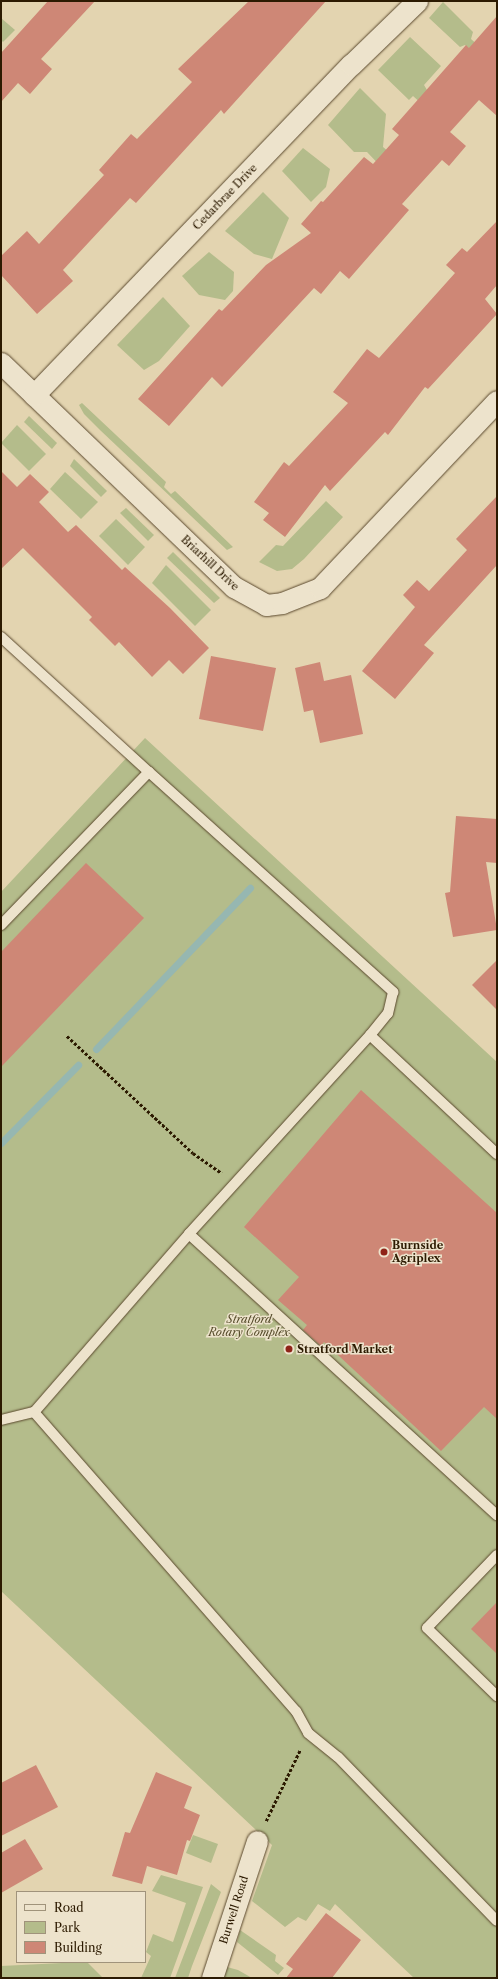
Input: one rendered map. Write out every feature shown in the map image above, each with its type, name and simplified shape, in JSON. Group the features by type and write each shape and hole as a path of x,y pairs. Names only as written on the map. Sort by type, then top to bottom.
{"street":[{"name":"Cedarbrae Drive","path":"34,395 351,65 417,1"},
{"name":"Briarhill Drive","path":"1,363 234,587 266,605 282,603 320,588 497,401"},
{"name":"Burwell Road","path":"212,1978 257,1842"}],"lane":[{"path":"1,637 393,992 388,1013 370,1035 189,1234 34,1412 1,1420"},
{"path":"1,925 149,772"},
{"path":"370,1035 497,1154"},
{"path":"189,1234 497,1515"},
{"path":"34,1412 296,1711 308,1733 338,1757 497,1921"},
{"path":"497,1555 427,1628 497,1696"}],"path":[{"path":"67,1036 105,1073 193,1153 236,1182"},
{"path":"257,1842 308,1733"}],"green space":[{"path":"443,2 473,32 471,39 489,55 484,61 465,45 460,47 429,18"},
{"path":"1,18 15,30 3,42 1,40"},
{"path":"410,37 441,66 424,85 451,130 413,96 409,100 378,70"},
{"path":"360,88 386,114 383,147 419,177 387,173 367,152 354,152 328,125"},
{"path":"303,148 330,169 326,187 311,202 282,171"},
{"path":"263,192 289,218 272,259 254,254 225,231"},
{"path":"209,252 234,272 233,291 225,300 199,295 182,276"},
{"path":"163,297 190,326 159,361 144,370 117,345"},
{"path":"82,403 166,482 164,487 171,494 175,491 233,547 227,550 100,430 84,414 79,405"},
{"path":"29,416 57,443 52,449 24,422"},
{"path":"17,425 46,454 29,471 1,443"},
{"path":"74,459 107,491 101,497 70,466"},
{"path":"65,472 98,502 81,519 50,489"},
{"path":"326,501 343,517 304,559 292,569 277,571 259,562 276,545 283,546"},
{"path":"126,508 154,535 148,541 120,513"},
{"path":"116,519 145,547 128,565 99,536"},
{"path":"173,552 220,598 214,603 167,558"},
{"path":"166,565 211,610 195,626 152,583"},
{"name":"Stratford Rotary Complex","path":"145,738 497,1062 497,1978 414,1978 335,1904 330,1911 318,1904 306,1921 298,1917 285,1927 252,1901 272,1845 1,1591 1,892"},
{"path":"193,1835 218,1844 211,1863 186,1853"},
{"path":"161,1875 203,1887 170,1978 141,1978 151,1956 146,1952 153,1934 173,1942 186,1903 152,1891"},
{"path":"211,1884 221,1892 188,1978 175,1978"},
{"path":"240,1930 276,1955 275,1961 284,1968 278,1975 237,1942"},
{"path":"88,1963 103,1978 1,1978 1,1966"},
{"path":"227,1967 238,1970 252,1978 223,1978"}],"building":[{"path":"48,1 95,1 41,59 52,69 30,94 18,83 1,102 1,53"},
{"path":"249,1 326,1 224,114 221,110 136,203 130,198 63,270 73,281 37,314 1,275 1,256 27,231 39,244 104,175 99,170 131,134 137,139 192,82 178,69"},
{"path":"497,16 497,116 479,100 450,132 466,146 449,166 442,160 402,204 409,210 349,279 340,271 321,294 314,288 222,387 212,377 169,426 138,399 219,309 222,311 266,265 311,233 301,224 364,157 373,164 399,135 392,129 466,45 469,48"},
{"path":"497,221 497,285 485,299 497,314 428,389 425,387 388,435 385,432 330,491 325,485 285,537 263,520 269,513 254,502 284,462 289,466 348,403 333,392 367,349 379,358 455,273 446,265 462,248 467,252"},
{"path":"1,471 17,487 30,474 49,492 39,502 68,532 76,525 122,570 125,567 170,608 209,648 183,674 169,660 152,677 119,642 115,646 89,620 92,617 23,548 1,569"},
{"path":"497,496 497,565 424,645 434,653 395,699 362,671 415,607 403,595 417,580 429,591 467,550 456,539"},
{"path":"211,656 276,668 263,731 199,719"},
{"path":"320,662 324,681 351,675 363,734 320,743 313,710 304,712 295,668"},
{"path":"456,816 497,819 497,863 486,862 497,930 453,937 445,893 450,892"},
{"path":"86,863 144,918 1,1067 1,952"},
{"path":"497,960 497,1010 472,985"},
{"name":"Burnside Agriplex","path":"361,1090 497,1213 497,1419 484,1407 441,1451 324,1342 321,1346 303,1330 307,1325 278,1300 299,1277 244,1227"},
{"path":"497,1602 497,1654 471,1629"},
{"path":"36,1765 58,1807 1,1836 1,1783"},
{"path":"156,1772 192,1787 184,1808 200,1815 190,1841 187,1840 177,1875 147,1866 142,1884 112,1876 125,1832 130,1833"},
{"path":"25,1839 43,1869 1,1893 1,1853"},
{"path":"326,1913 361,1940 332,1978 286,1978 293,1969 286,1964"}],"waterway":[{"path":"96,1049 250,888"},
{"path":"1,1143 78,1065"}],"place":[{"name":"Burnside Agriplex","path":"384,1252"},
{"name":"Stratford Market","path":"289,1349"}]}
